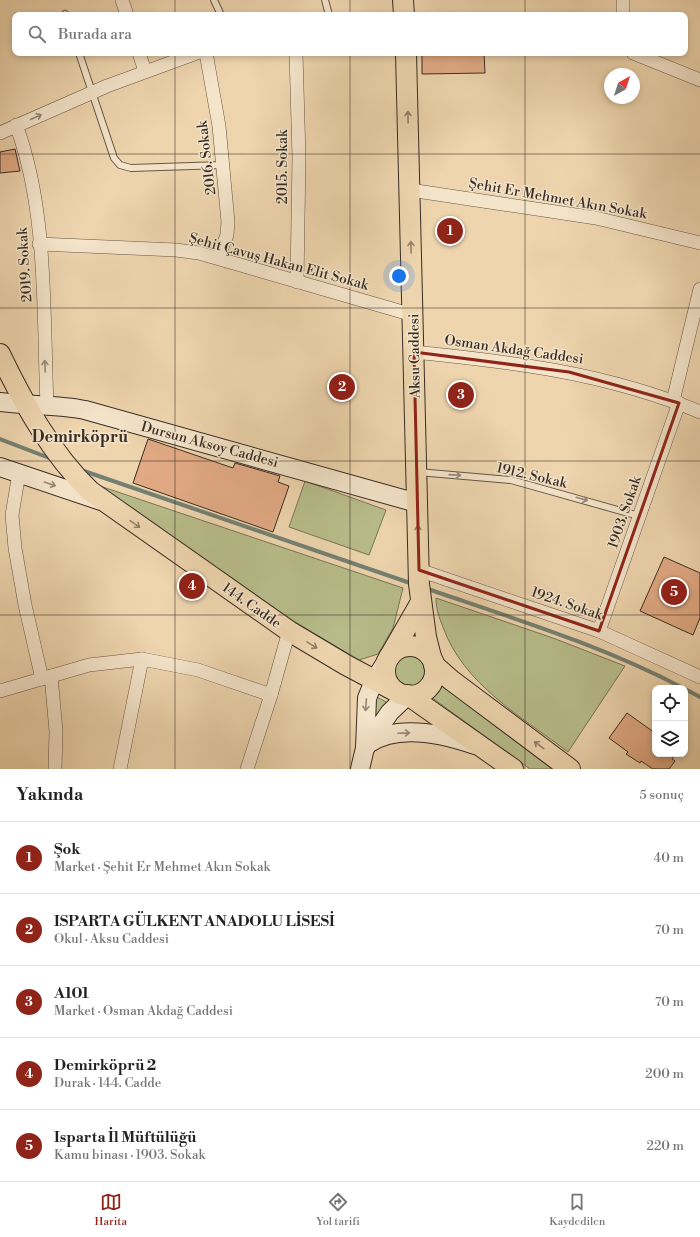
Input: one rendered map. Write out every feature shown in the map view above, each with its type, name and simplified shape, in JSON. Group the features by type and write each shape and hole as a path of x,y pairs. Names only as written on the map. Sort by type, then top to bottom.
{"main road":[{"path":"402,0 404,12"},
{"name":"Aksu Caddesi","path":"406,56 419,570 421,602 432,661"},
{"path":"0,354 79,480 103,502"},
{"name":"144. Cadde","path":"103,502 289,631 374,681 403,694"},
{"path":"421,602 389,658 385,673 389,684 513,769"},
{"path":"421,602 436,638 450,664 486,706"},
{"path":"389,658 401,648 409,646 417,647 486,706 570,769"},
{"path":"403,694 421,693 428,688 432,681 432,661"}],"street":[{"path":"122,0 126,12"},
{"path":"623,0 623,12"},
{"path":"140,56 145,71"},
{"path":"5,128 93,91 188,56"},
{"name":"2016. Sokak","path":"207,56 218,118 228,226 218,258"},
{"name":"2015. Sokak","path":"296,56 299,157 297,282"},
{"path":"640,56 700,80"},
{"name":"2019. Sokak","path":"5,128 31,174 39,244 36,411"},
{"name":"Şehit Er Mehmet Akın Sokak","path":"410,190 596,218 700,243"},
{"name":"Şehit Çavuş Hakan Elit Sokak","path":"39,244 176,250 218,258 413,315"},
{"name":"1903. Sokak","path":"599,631 639,516 676,402 700,289"},
{"name":"Osman Akdağ Caddesi","path":"414,352 509,362 562,371 676,402 700,412"},
{"name":"Dursun Aksoy Caddesi","path":"0,402 36,411 85,410 417,502"},
{"name":"144. Cadde","path":"0,467 103,502"},
{"path":"19,473 12,515 15,548 24,605 47,677 56,731 55,769"},
{"name":"1924. Sokak","path":"419,570 599,631 700,677"},
{"path":"247,769 271,695 289,631"},
{"path":"360,769 367,746 367,698 374,681 389,658"},
{"path":"120,769 142,659"},
{"path":"0,691 89,665 142,659 198,670 271,695"},
{"path":"367,746 403,694"},
{"path":"367,746 387,735 420,733 455,739 479,746 491,753"}],"lane":[{"path":"214,0 220,12"},
{"path":"325,0 328,12"},
{"path":"81,56 114,158 120,165 131,168 223,165"},
{"name":"1912. Sokak","path":"416,472 511,480 639,516"}],"highlighted area":[{"path":"414,352 569,372 679,403 599,631 419,570"}],"green space":[{"path":"305,481 386,510 369,555 289,527"},
{"path":"97,485 403,588 393,628 378,654 359,660 295,622"},
{"path":"436,598 553,638 625,666 568,752 496,698 464,666 452,647 443,627 438,613"},
{"path":"410,655 416,656 423,662 426,671 425,677 419,684 410,687 404,686 397,680 394,671 395,665 401,658"},
{"path":"438,685 441,685 552,769 530,769 431,697"},
{"path":"377,697 390,704 371,730 371,703"}],"building":[{"path":"422,56 484,56 485,73 422,74"},
{"path":"15,149 20,171 0,173 0,152"},
{"path":"148,439 233,468 235,463 280,476 278,482 289,486 273,532 133,483"},
{"path":"664,557 700,573 700,618 693,635 640,611"},
{"path":"627,713 652,731 652,757 673,757 672,759 675,761 669,769 653,769 626,754 628,752 609,738"}],"waterway":[{"path":"0,439 52,459"},
{"path":"81,470 413,584"},
{"path":"425,588 588,645 620,658 677,685"},
{"path":"688,691 700,697"}],"place":[{"name":"Şok","path":"450,231"},
{"name":"ISPARTA GÜLKENT ANADOLU LİSESİ","path":"342,387"},
{"name":"A101","path":"461,395"},
{"name":"Demirköprü 2","path":"192,586"},
{"name":"Isparta İl Müftülüğü","path":"674,592"}],"district":[{"name":"Demirköprü","path":"80,436"}]}
